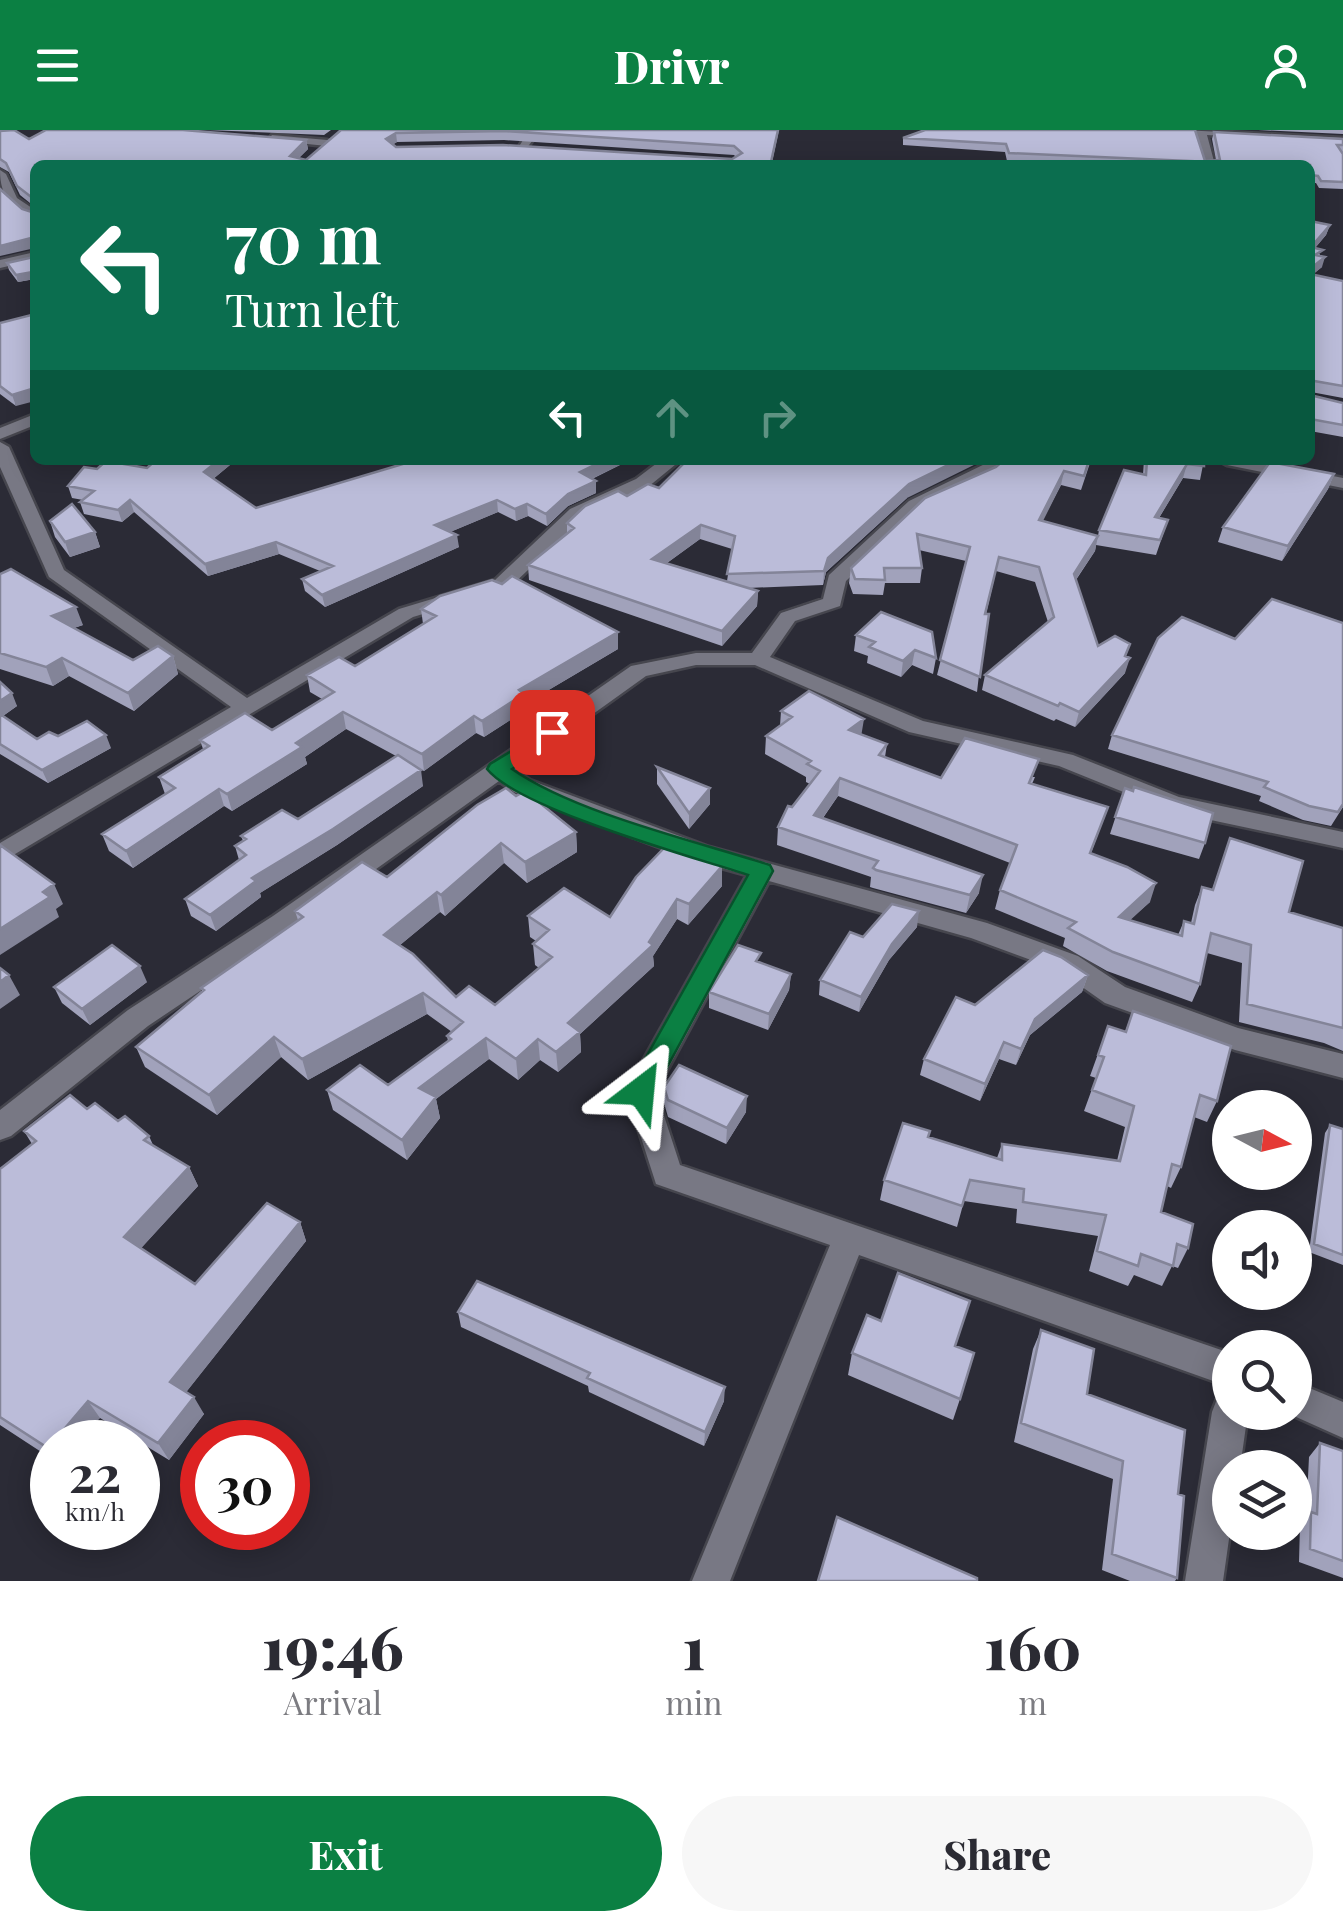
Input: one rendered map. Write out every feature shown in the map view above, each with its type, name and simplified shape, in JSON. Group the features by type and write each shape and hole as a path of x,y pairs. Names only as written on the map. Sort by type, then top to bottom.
{"street":[{"path":"522,148 536,130"},
{"path":"1207,160 1195,131 1343,141"},
{"path":"262,138 331,140 314,154"},
{"path":"504,147 538,149"},
{"path":"0,174 12,200 30,213"},
{"path":"0,264 30,257"},
{"path":"0,434 30,421"},
{"path":"0,447 56,573 244,706"},
{"path":"3,848 406,613 502,584 577,513 642,483 665,465"},
{"path":"758,659 788,617 834,602 836,579 915,505 997,465"},
{"path":"1252,465 1343,483"},
{"path":"0,1126 138,1018 282,923 638,671 696,659 758,659 917,727 1065,760 1173,804 1343,840"},
{"path":"498,769 522,786 622,826 762,871 978,930 1068,963 1115,994 1166,1014 1235,1038 1343,1066"},
{"path":"762,871 641,1091 667,1174 1212,1364"},
{"path":"711,1581 850,1236"},
{"path":"1312,1406 1343,1420"},
{"path":"1204,1581 1227,1430"}],"building":[{"path":"14,130 29,139 46,130 183,130 306,140 290,156 306,160 30,160 30,196 17,186 0,159 0,131"},
{"path":"341,130 778,130 771,160 306,160","holes":["504,131 734,146 742,153 732,159 503,145 396,147 386,139 396,133"]},
{"path":"925,130 1195,130 1205,160 1009,153 1006,144 903,138"},
{"path":"1214,132 1343,139 1343,145 1337,145 1343,154 1343,182 1321,181 1315,160 1220,160"},
{"path":"0,189 30,211 30,238 0,246"},
{"path":"1315,222 1330,225 1315,242"},
{"path":"30,258 30,272 16,275 7,263"},
{"path":"1315,275 1343,281 1343,386 1315,381"},
{"path":"30,315 30,390 12,395 0,386 0,323"},
{"path":"1315,396 1343,403 1343,425 1315,420"},
{"path":"213,465 204,472 256,508 399,465 595,465 580,472 596,481 568,494 546,514 527,504 515,509 497,500 435,525 457,535 322,595 302,579 333,566 276,542 205,564 130,500 118,510 80,502 94,491 68,486 84,467"},
{"path":"682,465 948,465 909,484 828,558 824,571 727,574 735,536 701,525 652,559 758,591 722,631 528,565 574,528 567,523 585,506 618,491 627,496 648,484 659,488"},
{"path":"1087,465 1084,476 1064,471 1039,520 1098,536 1074,574 1098,646 1115,636 1130,644 1125,656 1130,658 1079,712 985,675 1054,617 1039,567 999,557 985,614 989,614 980,677 940,660 970,547 917,534 922,568 884,568 885,580 855,579 851,568 925,498 996,467"},
{"path":"1147,465 1186,465 1155,517 1168,520 1160,540 1099,530 1124,470 1146,475"},
{"path":"1268,465 1334,474 1288,546 1223,527"},
{"path":"72,504 95,532 65,542 50,521"},
{"path":"11,569 76,607 52,616 133,660 158,646 173,656 128,693 62,658 46,667 0,653 0,574"},
{"path":"512,576 618,632 519,690 524,694 482,721 474,716 422,754 343,712 296,743 302,747 227,794 219,789 126,851 102,834 175,788 159,777 209,746 200,740 245,713 272,730 334,692 307,675 339,657 355,666 436,616 421,609 440,596 492,580 502,584"},
{"path":"1272,599 1343,623 1343,804 1338,812 1309,806 1264,787 1268,782 1112,735 1158,638 1182,617 1235,639"},
{"path":"881,612 932,632 936,658 915,650 903,661 869,647 875,642 856,635"},
{"path":"0,682 12,693 0,701"},
{"path":"809,691 864,719 849,730 887,744 879,755 941,778 965,738 1039,759 1029,783 1108,807 1090,853 1156,883 1119,917 1182,936 1184,921 1194,924 1202,887 1213,890 1230,838 1303,861 1289,912 1343,928 1343,1028 1247,1004 1251,945 1211,933 1200,984 1113,952 1068,928 1076,922 1000,890 1017,845 840,778 814,815 983,875 970,895 876,870 873,868 878,861 778,827 788,806 792,807 820,771 807,764 811,761 766,736 792,717 781,711"},
{"path":"0,714 37,739 49,732 58,736 87,721 106,735 42,770 0,744"},
{"path":"398,755 421,770 252,878 256,881 210,915 185,899 246,855 235,846 246,839 241,836 282,810 298,819"},
{"path":"657,767 710,788 689,813"},
{"path":"1134,787 1213,813 1205,843 1115,817 1125,788 1133,791"},
{"path":"506,788 516,796 525,791 576,832 525,862 501,843 441,895 437,892 384,935 413,954 456,997 469,986 495,1005 552,957 533,944 549,930 528,916 564,888 610,917 636,877 666,846 681,853 685,849 722,866 689,904 677,899 649,942 653,945 568,1023 580,1032 556,1052 538,1039 516,1059 486,1038 419,1088 436,1097 402,1140 327,1090 360,1065 388,1085 451,1039 447,1036 463,1022 423,993 302,1059 274,1037 209,1095 136,1047 204,990 201,988 303,917 295,911 362,862 387,877 477,805"},
{"path":"0,845 54,884 43,892 50,897 0,929"},
{"path":"892,904 919,911 892,944 861,997 820,980 850,932 863,937"},
{"path":"112,945 140,966 82,1009 54,987"},
{"path":"738,945 761,953 756,961 791,974 769,1014 709,992"},
{"path":"1043,950 1088,975 1035,1019 1021,1049 1004,1042 985,1084 924,1059 956,997 975,1005"},
{"path":"0,968 9,975 0,982"},
{"path":"1133,1011 1231,1046 1220,1090 1212,1090 1212,1099 1200,1095 1181,1167 1172,1164 1161,1212 1193,1224 1188,1248 1177,1244 1173,1266 1141,1254 1138,1266 1097,1251 1106,1215 1023,1202 1024,1189 970,1180 962,1206 884,1180 903,1123 930,1131 928,1137 1002,1160 1002,1144 1120,1161 1134,1106 1092,1090 1104,1057 1098,1055 1108,1026 1126,1032"},
{"path":"679,1065 747,1096 727,1128 668,1100 664,1087"},
{"path":"70,1095 87,1109 95,1103 118,1121 125,1116 149,1136 144,1140 189,1167 124,1237 195,1284 267,1203 300,1222 170,1382 194,1397 160,1440 160,1420 120,1420 88,1401 72,1420 30,1420 30,1436 0,1417 0,1169 36,1141 24,1131"},
{"path":"1330,1125 1343,1129 1343,1255 1314,1244"},
{"path":"898,1273 970,1301 955,1346 974,1353 960,1399 852,1353 867,1315 881,1321"},
{"path":"477,1281 725,1387 705,1432 458,1312"},
{"path":"1041,1330 1094,1349 1087,1394 1185,1430 1178,1494 1184,1496 1177,1578 1112,1554 1123,1461 1021,1423"},
{"path":"1320,1443 1343,1451 1343,1561 1312,1550 1312,1512 1317,1514"},
{"path":"837,1517 977,1578 977,1581 818,1581"}],"route":[{"path":"552,732 498,769 522,786 622,826 762,871 641,1091"}]}
